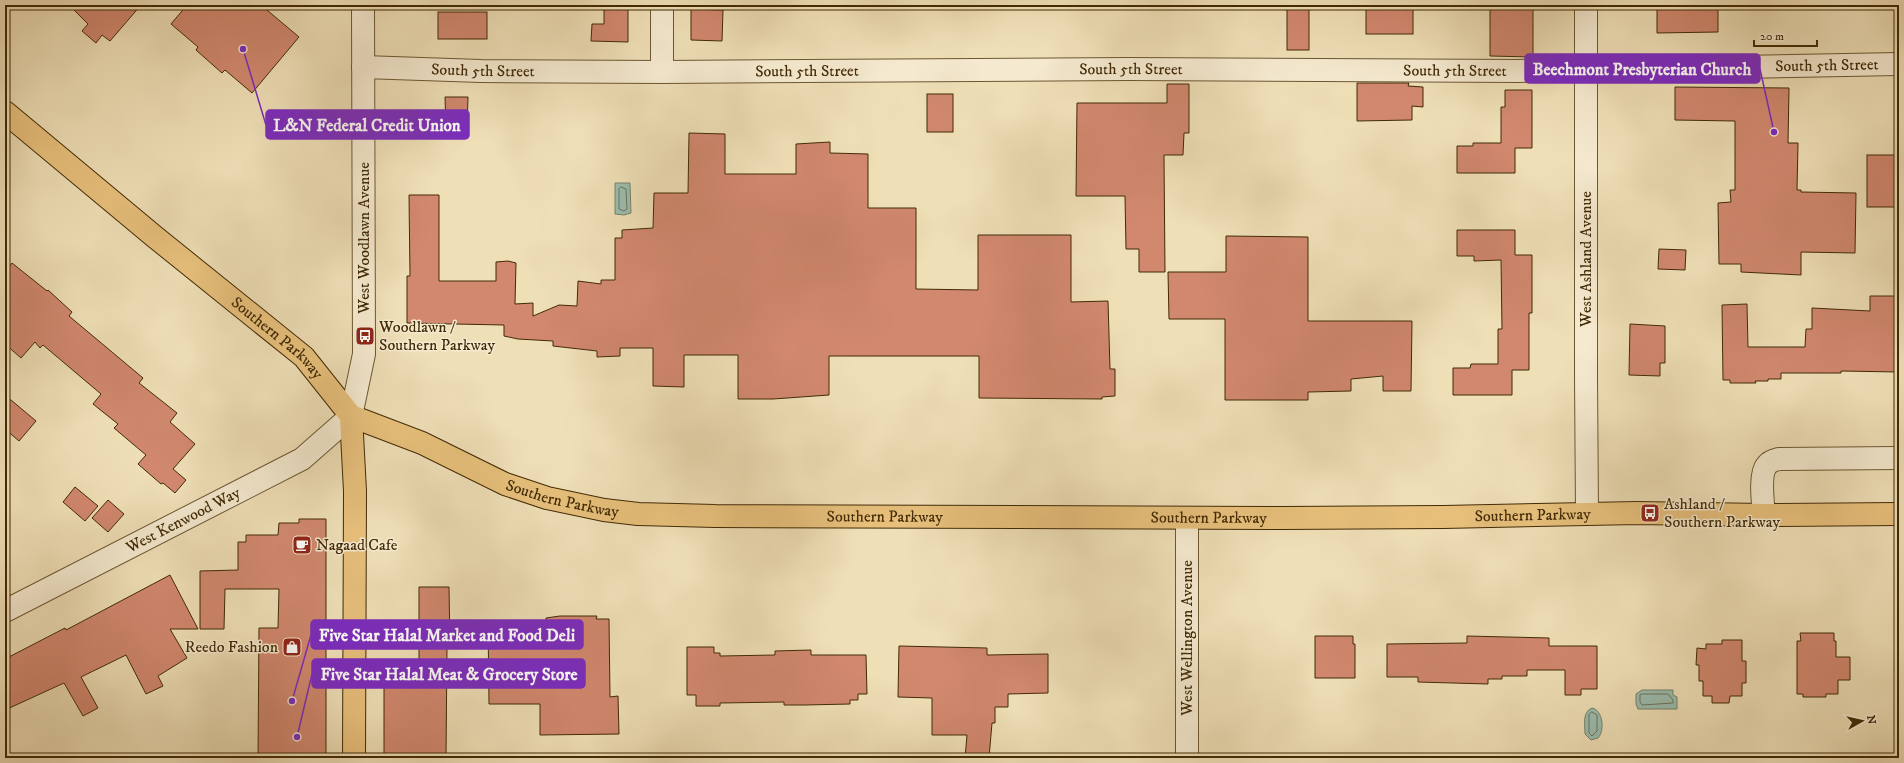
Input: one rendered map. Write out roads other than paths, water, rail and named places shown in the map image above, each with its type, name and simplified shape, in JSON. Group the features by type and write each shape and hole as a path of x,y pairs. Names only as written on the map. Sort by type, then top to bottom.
{"main road":[{"name":"Southern Parkway","path":"5,112 155,237 304,357 351,416 422,443 505,484 547,498 604,510 638,514 715,516 1187,518 1443,517 1587,513 1764,515 1899,514"},
{"name":"West Woodlawn Avenue","path":"351,416 355,491 354,758"}],"street":[{"name":"West Woodlawn Avenue","path":"351,416 364,354 363,5"},
{"path":"662,5 662,72"},
{"name":"West Ashland Avenue","path":"1586,5 1587,513"},
{"name":"South 5th Street","path":"363,67 481,71 662,72 1121,69 1518,71 1899,64"},
{"name":"West Kenwood Way","path":"5,610 302,459 351,416"},
{"path":"1764,515 1762,488 1766,466 1771,462 1779,459 1899,458"},
{"name":"West Wellington Avenue","path":"1187,518 1187,758"}],"water":[{"path":"615,183 630,183 631,213 624,215 615,214"},
{"path":"1642,690 1673,690 1673,695 1677,697 1677,709 1638,709 1636,704 1636,694"},
{"path":"1592,708 1599,713 1601,717 1602,731 1598,738 1591,740 1585,734 1585,716"}],"place":[{"name":"L&N Federal Credit Union","path":"243,49"},
{"name":"Beechmont Presbyterian Church","path":"1774,132"},
{"name":"Woodlawn / Southern Parkway","path":"365,336"},
{"name":"Ashland / Southern Parkway","path":"1650,513"},
{"name":"Nagaad Cafe","path":"302,545"},
{"name":"Reedo Fashion","path":"292,647"},
{"name":"Five Star Halal Market and Food Deli","path":"292,701"},
{"name":"Five Star Halal Meat & Grocery Store","path":"297,737"}]}
